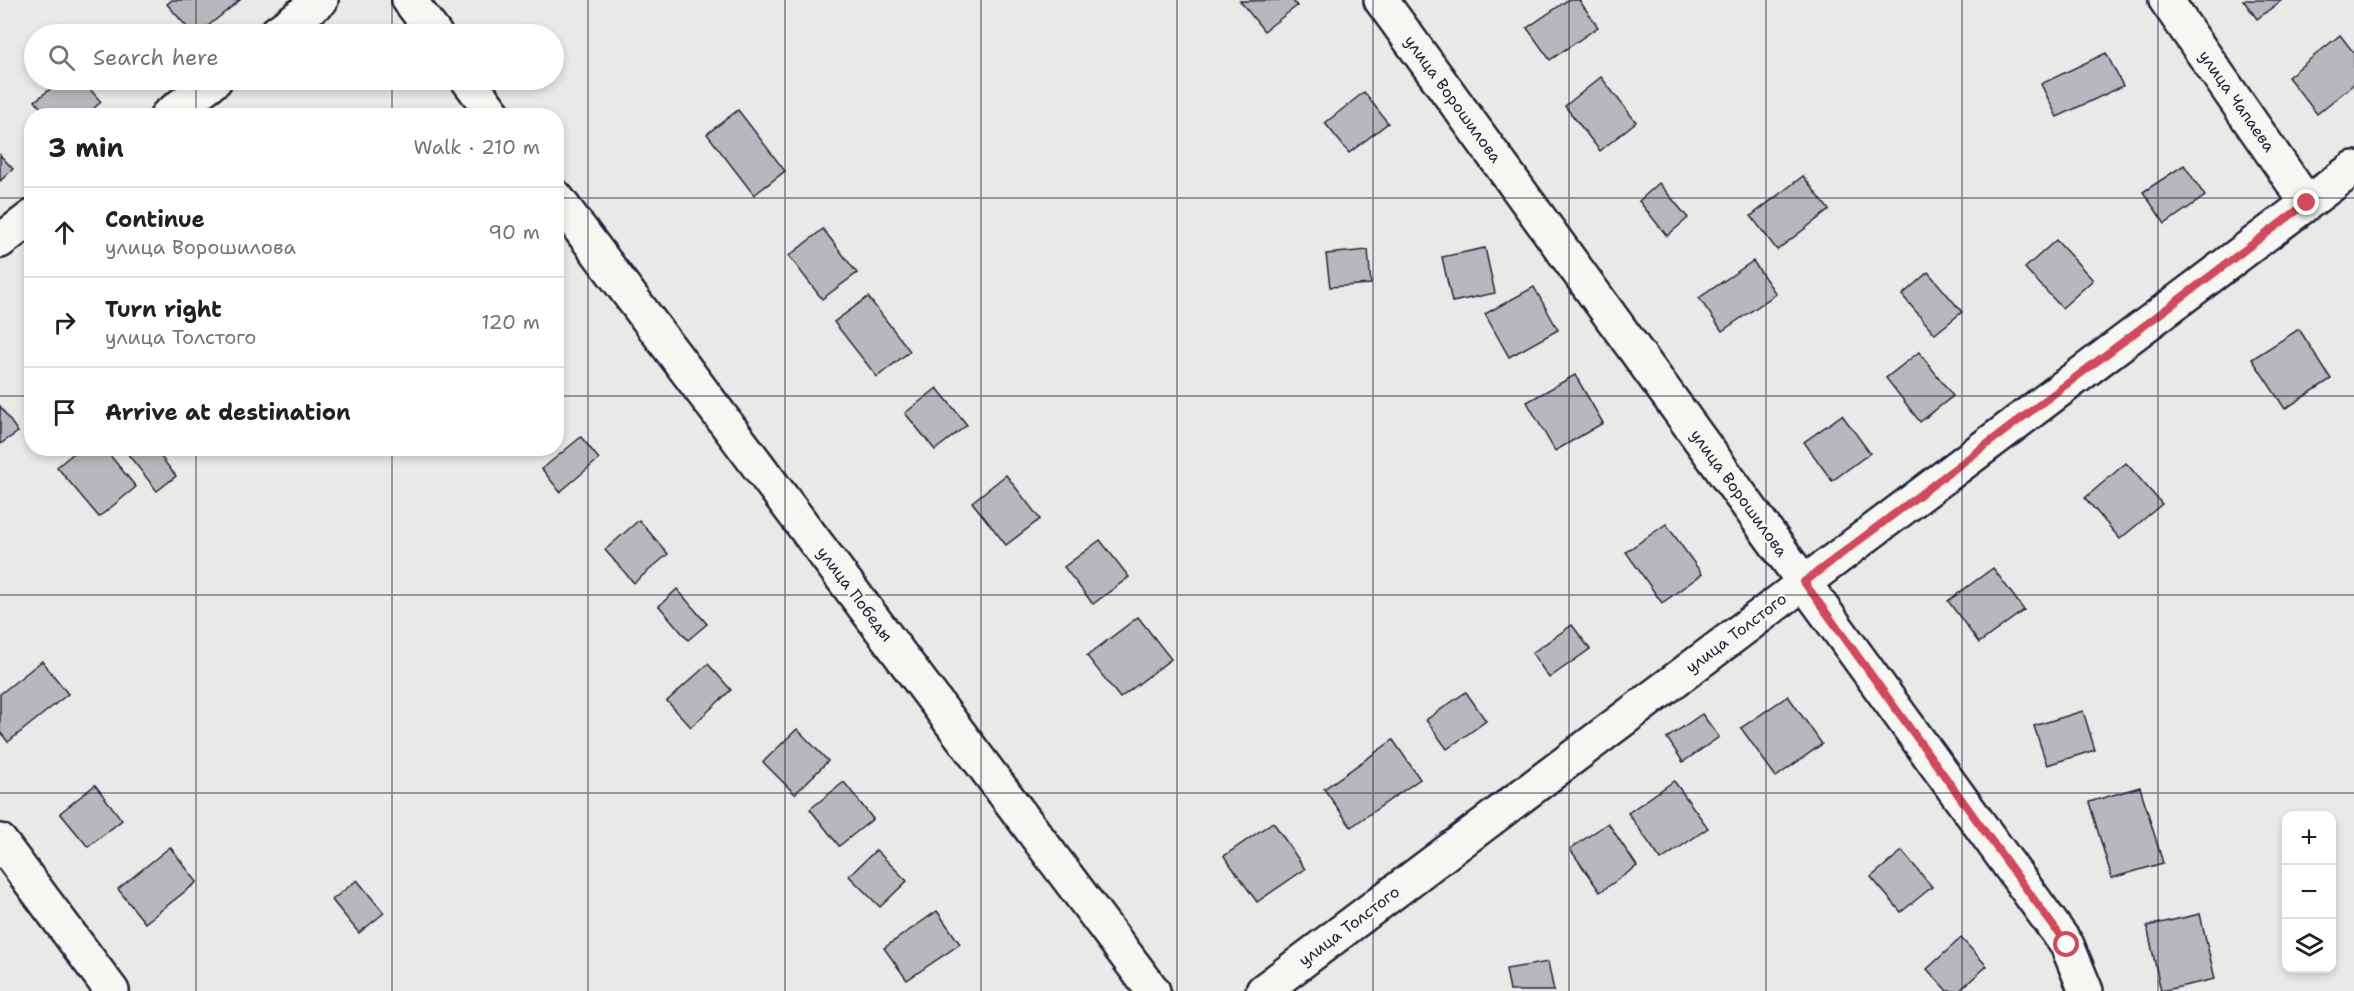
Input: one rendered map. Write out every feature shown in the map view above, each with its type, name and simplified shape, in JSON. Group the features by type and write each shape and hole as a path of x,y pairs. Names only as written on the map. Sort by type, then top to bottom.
{"street":[{"path":"289,24 321,0"},
{"path":"409,0 427,24"},
{"name":"улица Ворошилова","path":"1381,0 2067,945 2086,991"},
{"name":"улица Чапаева","path":"2166,0 2307,203"},
{"path":"178,108 202,90"},
{"path":"476,90 489,108"},
{"name":"улица Толстого","path":"1263,991 2354,168"},
{"name":"улица Победы","path":"564,208 1153,991"},
{"path":"0,241 24,223"},
{"path":"0,841 112,991"}],"building":[{"path":"172,0 240,0 210,24 184,24 167,4"},
{"path":"1292,0 1297,6 1264,31 1240,1"},
{"path":"1568,0 1579,0 1598,27 1550,60 1527,28"},
{"path":"2243,0 2282,0 2257,19"},
{"path":"2340,35 2354,53 2354,84 2317,114 2288,77"},
{"path":"2106,53 2123,86 2057,117 2041,84"},
{"path":"1601,77 1636,122 1600,151 1565,106"},
{"path":"49,90 91,90 101,102 94,108 41,108 35,101"},
{"path":"1364,92 1388,123 1349,153 1325,123"},
{"path":"738,110 785,171 754,195 707,134"},
{"path":"0,155 13,169 0,181"},
{"path":"2184,165 2205,196 2165,224 2143,192"},
{"path":"1803,176 1829,210 1777,250 1751,216"},
{"path":"1659,183 1688,218 1667,236 1639,201"},
{"path":"823,229 857,273 822,299 789,256"},
{"path":"2056,240 2093,280 2062,308 2025,268"},
{"path":"1485,248 1495,293 1452,302 1442,257"},
{"path":"1368,250 1371,284 1330,287 1326,254"},
{"path":"1753,261 1776,294 1722,331 1699,298"},
{"path":"1928,272 1962,312 1935,334 1902,295"},
{"path":"1534,287 1558,330 1509,357 1485,314"},
{"path":"868,297 910,351 877,377 834,322"},
{"path":"2299,329 2331,379 2285,409 2252,359"},
{"path":"1919,352 1953,396 1920,422 1886,378"},
{"path":"1575,375 1603,423 1555,451 1527,402"},
{"path":"937,388 967,425 935,450 905,413"},
{"path":"0,406 18,432 0,444"},
{"path":"1842,415 1870,453 1832,481 1804,442"},
{"path":"581,437 599,459 560,492 542,469 558,456 564,456 564,451"},
{"path":"70,456 111,456 136,487 99,517 57,467"},
{"path":"129,456 160,456 176,476 157,491"},
{"path":"2126,463 2162,504 2120,539 2085,498"},
{"path":"1006,475 1040,519 1006,545 972,502"},
{"path":"639,520 668,554 634,583 605,550"},
{"path":"1666,524 1702,574 1662,603 1626,552"},
{"path":"1100,540 1129,577 1093,604 1064,567"},
{"path":"1993,568 2024,610 1979,643 1948,601"},
{"path":"677,589 707,624 688,640 659,606"},
{"path":"1138,617 1171,659 1120,698 1087,656"},
{"path":"1572,625 1590,649 1549,678 1532,653"},
{"path":"42,661 68,694 8,742 0,732 0,694"},
{"path":"708,664 731,690 691,727 667,701"},
{"path":"1466,692 1486,721 1447,749 1426,720"},
{"path":"1788,696 1822,744 1776,777 1741,728"},
{"path":"2083,711 2095,750 2047,765 2034,726"},
{"path":"1702,714 1719,737 1683,762 1667,738"},
{"path":"797,729 828,761 795,794 763,762"},
{"path":"1393,740 1420,779 1351,827 1324,789"},
{"path":"1674,781 1708,828 1661,860 1628,813"},
{"path":"844,782 873,819 839,846 810,809"},
{"path":"95,785 122,820 88,847 60,813"},
{"path":"2140,787 2163,863 2112,878 2089,802"},
{"path":"1273,822 1305,869 1257,902 1224,856"},
{"path":"1608,823 1637,866 1600,892 1570,849"},
{"path":"170,847 197,882 145,923 118,889"},
{"path":"876,850 907,881 880,907 849,876"},
{"path":"1902,851 1932,887 1901,912 1871,877"},
{"path":"357,880 384,913 359,933 332,900"},
{"path":"937,911 960,944 907,980 884,948"},
{"path":"2200,914 2215,979 2161,991 2147,926"},
{"path":"1961,938 1987,966 1959,991 1947,991 1927,969"},
{"path":"1548,962 1554,991 1510,991 1506,969"}],"route":[{"path":"2067,945 1804,582 2307,203"}]}
